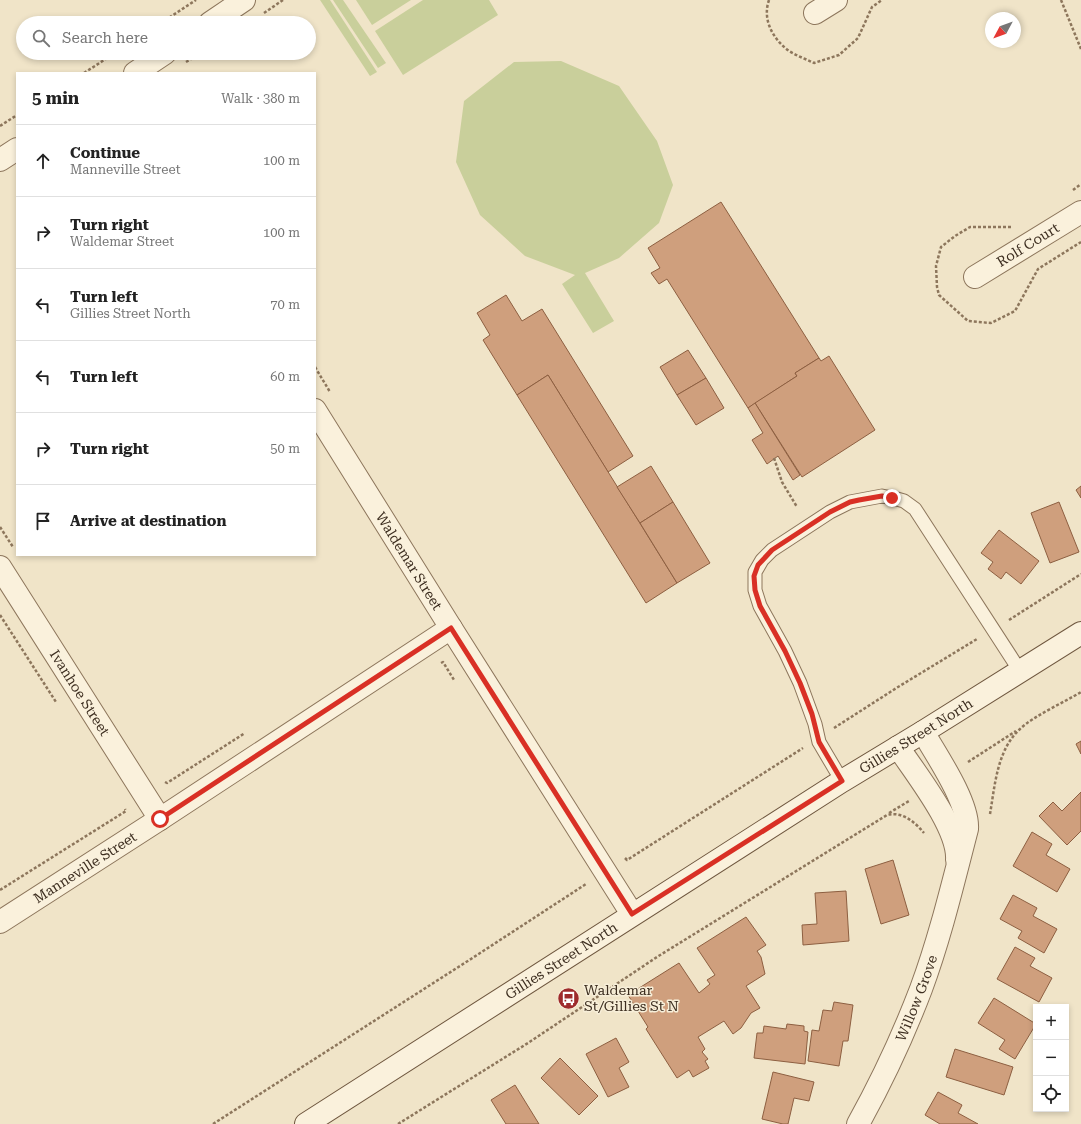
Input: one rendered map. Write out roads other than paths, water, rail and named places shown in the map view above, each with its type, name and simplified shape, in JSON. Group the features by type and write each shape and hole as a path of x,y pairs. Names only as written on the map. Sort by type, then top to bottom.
{"street":[{"path":"220,16 244,0"},
{"path":"815,13 836,0"},
{"path":"136,72 154,60"},
{"path":"0,160 16,150"},
{"name":"Rolf Court","path":"975,277 1081,212"},
{"name":"Waldemar Street","path":"316,412 632,914"},
{"name":"Ivanhoe Street","path":"0,567 160,819"},
{"name":"Manneville Street","path":"0,922 451,628"},
{"name":"Gillies Street North","path":"306,1124 632,914 842,781 1081,633"},
{"name":"Willow Grove","path":"858,1124 889,1063 921,989 942,925 967,829 967,819 958,794 923,732"},
{"name":"Willow Grove","path":"898,747 947,823 954,844 957,865"}],"lane":[{"path":"842,781 818,739 814,719 800,683 785,651 760,606 755,590 754,576 758,565 772,550 830,512 850,502 882,496 897,499 915,509 1020,671"}],"place":[{"name":"Waldemar St/Gillies St N","path":"568,998"}]}
